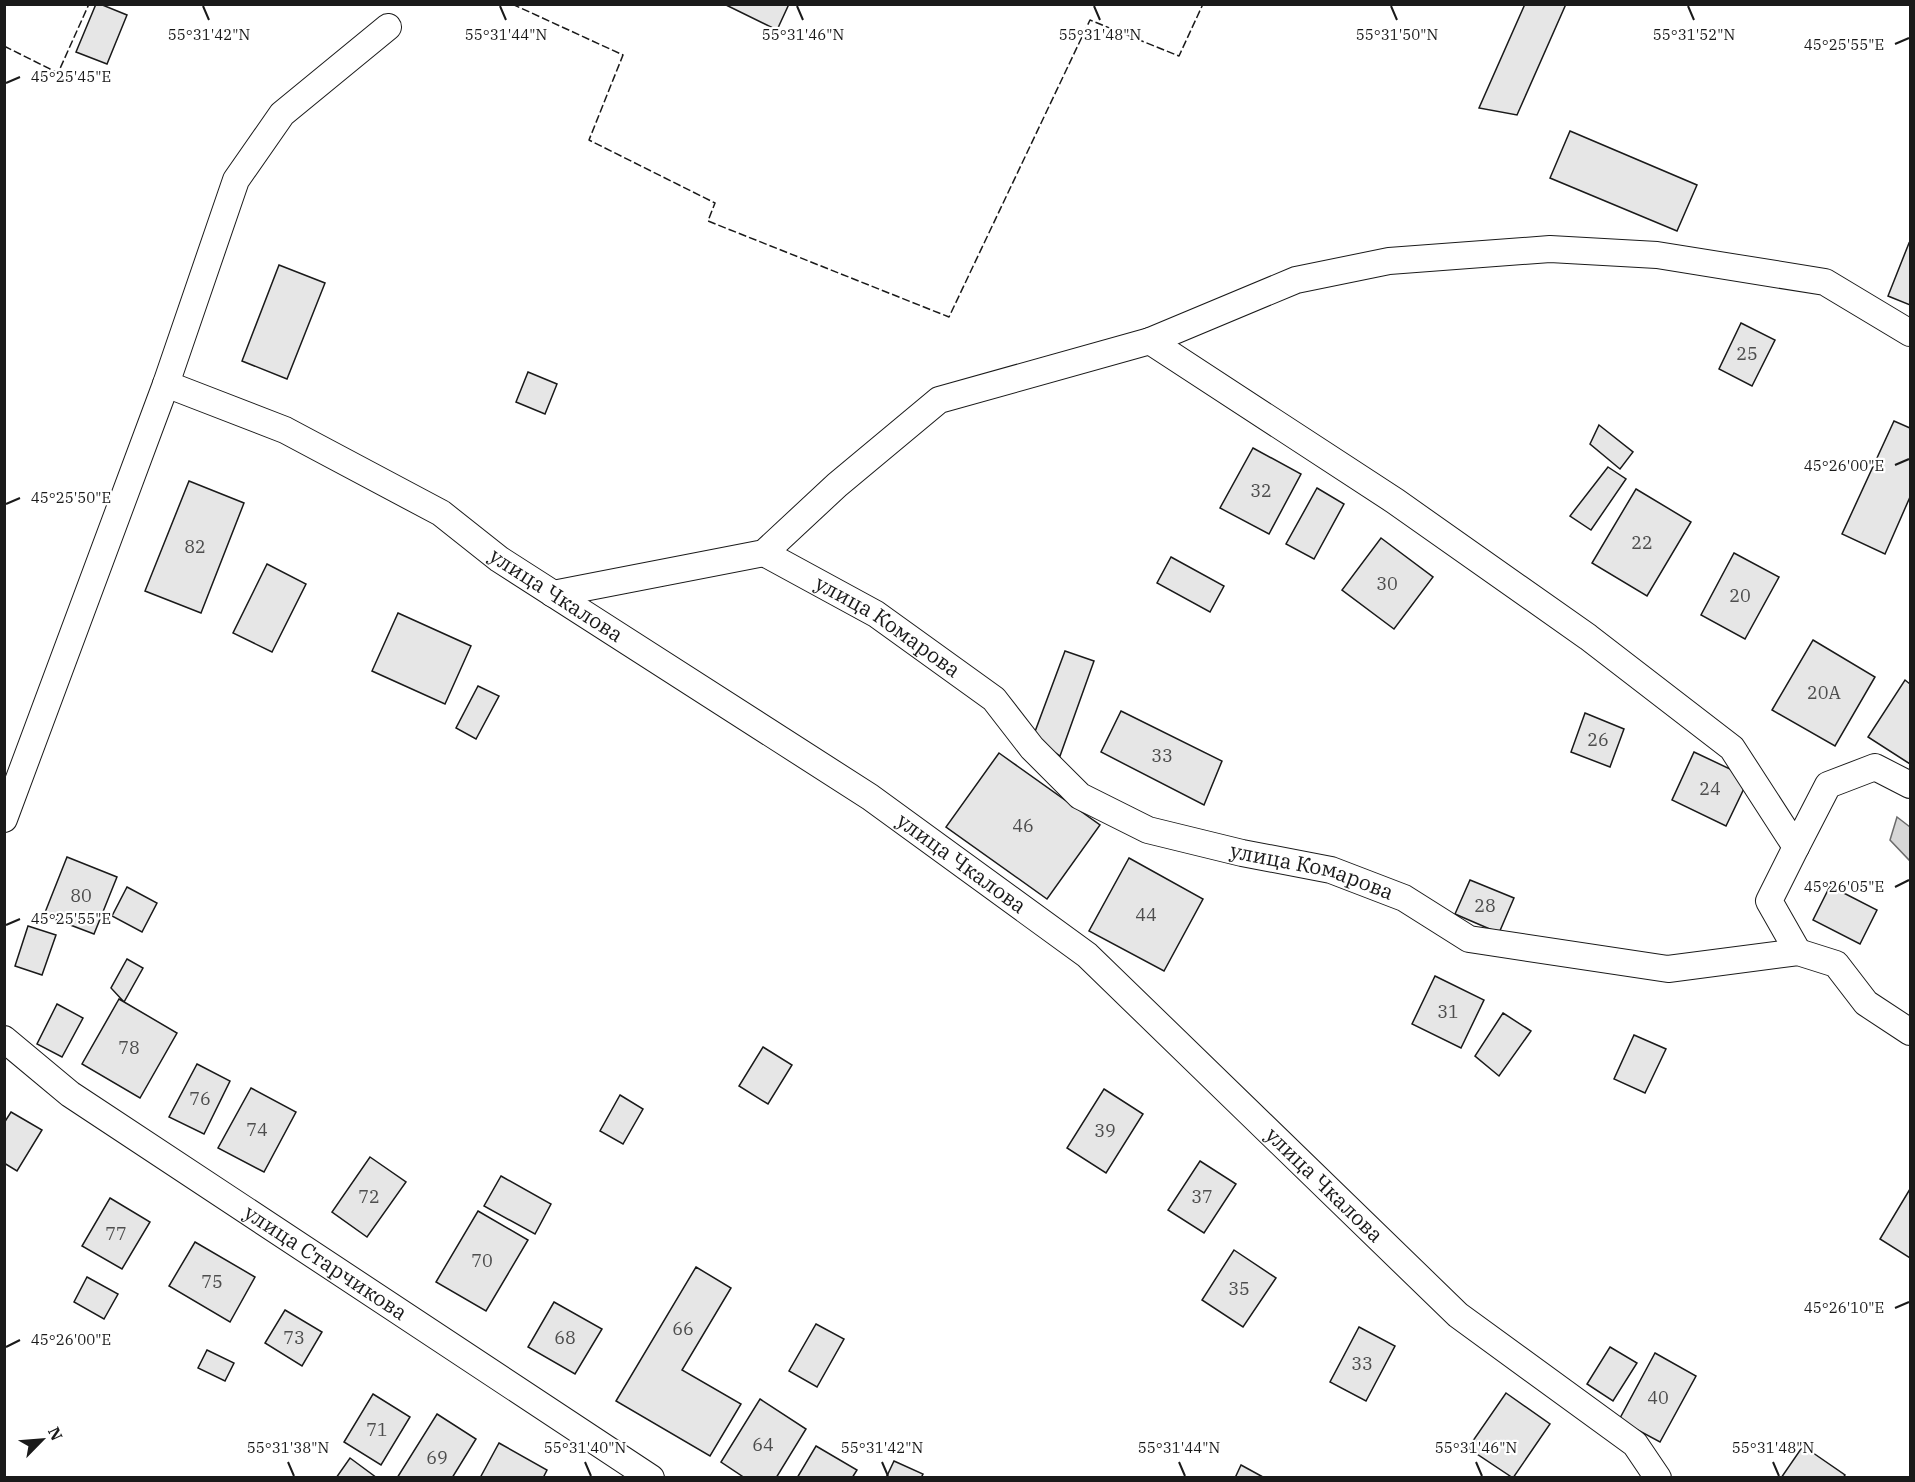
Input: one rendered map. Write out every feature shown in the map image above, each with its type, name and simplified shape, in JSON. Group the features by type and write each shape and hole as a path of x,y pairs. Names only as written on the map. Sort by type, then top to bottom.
{"street":[{"path":"4,819 166,384 236,180 282,114 388,27"},
{"path":"553,594 764,553 837,485 939,400 1150,341 1296,280 1389,261 1550,249 1657,255 1825,282 1911,333"},
{"path":"1150,341 1404,508 1588,637 1732,748 1796,847"},
{"name":"улица Чкалова","path":"166,384 285,430 441,513 499,559 870,797 1087,956 1458,1315 1635,1444 1658,1478"},
{"name":"улица Комарова","path":"764,553 876,614 994,699 1032,748 1080,796 1148,830 1242,854 1331,870 1404,898 1469,939 1668,969 1798,952 1836,964 1866,1003 1911,1032"},
{"path":"1798,952 1769,901 1828,785 1875,767 1911,785"},
{"name":"улица Старчикова","path":"4,1039 70,1094 651,1478"}],"shaded area":[{"path":"1897,817 1910,827 1910,861 1890,840"}],"building":[{"path":"96,4 127,15 107,64 76,52"},
{"path":"724,4 789,4 777,30"},
{"path":"1525,4 1566,4 1517,115 1479,108"},
{"path":"1570,131 1697,185 1677,231 1550,178"},
{"path":"1910,244 1910,305 1888,296"},
{"path":"279,265 325,283 287,379 242,361"},
{"path":"1741,323 1775,340 1752,386 1719,369"},
{"path":"528,372 557,384 545,414 516,402"},
{"path":"1894,421 1910,428 1910,497 1885,554 1842,534"},
{"path":"1599,425 1633,452 1620,469 1590,444"},
{"path":"1253,448 1301,474 1269,534 1220,508"},
{"path":"1608,467 1626,479 1591,530 1570,516"},
{"path":"189,481 244,503 201,613 145,591"},
{"path":"1317,488 1344,504 1314,559 1286,544"},
{"path":"1636,489 1691,522 1647,596 1592,563"},
{"path":"1381,538 1433,577 1394,629 1342,590"},
{"path":"1734,553 1779,577 1745,639 1701,615"},
{"path":"1171,557 1224,586 1210,612 1157,583"},
{"path":"267,564 306,584 272,652 233,633"},
{"path":"398,613 471,646 445,704 372,671"},
{"path":"1813,640 1875,677 1835,746 1772,710"},
{"path":"1065,651 1094,661 1060,756 1033,737"},
{"path":"1905,680 1910,684 1910,764 1868,737"},
{"path":"478,686 499,696 476,739 456,728"},
{"path":"1121,711 1222,761 1204,805 1101,752"},
{"path":"1585,713 1624,729 1610,767 1571,752"},
{"path":"1694,752 1749,778 1726,826 1672,800"},
{"path":"999,753 1100,825 1047,899 946,827"},
{"path":"67,857 117,877 94,934 44,915"},
{"path":"1129,858 1203,899 1164,971 1089,931"},
{"path":"1470,880 1514,898 1499,933 1455,914"},
{"path":"1830,886 1877,910 1860,944 1813,920"},
{"path":"127,887 157,903 142,932 112,916"},
{"path":"28,926 56,935 42,975 15,966"},
{"path":"127,959 143,968 124,1002 111,988"},
{"path":"1435,976 1484,1000 1461,1048 1412,1024"},
{"path":"119,999 177,1033 140,1098 82,1064"},
{"path":"57,1004 83,1018 62,1057 37,1044"},
{"path":"1503,1013 1531,1031 1499,1076 1475,1056"},
{"path":"1634,1035 1666,1049 1645,1093 1614,1079"},
{"path":"763,1047 792,1065 768,1104 739,1086"},
{"path":"197,1064 230,1081 204,1134 169,1117"},
{"path":"251,1088 296,1112 264,1172 218,1148"},
{"path":"1104,1089 1143,1114 1106,1173 1067,1148"},
{"path":"620,1095 643,1109 623,1144 600,1131"},
{"path":"11,1112 42,1130 17,1171 4,1163 4,1123"},
{"path":"370,1157 406,1182 367,1237 332,1212"},
{"path":"1200,1161 1236,1184 1204,1233 1168,1210"},
{"path":"501,1176 551,1204 535,1234 484,1206"},
{"path":"1910,1189 1910,1258 1880,1239"},
{"path":"110,1198 150,1222 122,1269 82,1246"},
{"path":"478,1211 528,1240 486,1311 436,1282"},
{"path":"195,1242 255,1277 230,1322 169,1286"},
{"path":"1234,1250 1276,1278 1243,1327 1202,1300"},
{"path":"696,1267 731,1288 682,1370 741,1404 710,1456 616,1401"},
{"path":"87,1277 118,1294 104,1319 74,1302"},
{"path":"554,1302 602,1329 575,1374 528,1347"},
{"path":"285,1310 322,1332 302,1366 265,1343"},
{"path":"816,1324 844,1339 817,1387 789,1371"},
{"path":"1359,1327 1395,1346 1366,1401 1330,1382"},
{"path":"1610,1347 1637,1363 1613,1401 1587,1384"},
{"path":"207,1350 234,1363 225,1381 198,1368"},
{"path":"1655,1353 1696,1376 1660,1442 1619,1420"},
{"path":"1506,1393 1550,1424 1513,1478 1468,1448"},
{"path":"373,1394 410,1417 381,1465 344,1442"},
{"path":"760,1399 806,1429 776,1478 745,1478 721,1462"},
{"path":"437,1414 476,1439 452,1478 397,1478"},
{"path":"499,1443 547,1470 543,1478 480,1478"},
{"path":"816,1446 857,1470 852,1478 797,1478"},
{"path":"1803,1446 1845,1475 1843,1478 1781,1478"},
{"path":"350,1458 377,1478 336,1478"},
{"path":"894,1461 923,1474 921,1478 886,1478"},
{"path":"1241,1465 1263,1477 1263,1478 1235,1478"}],"fence":[{"path":"4,46 58,73 89,4"},
{"path":"512,4 623,55 589,140 715,203 708,221 949,317 1090,20 1179,56 1203,4"}]}
